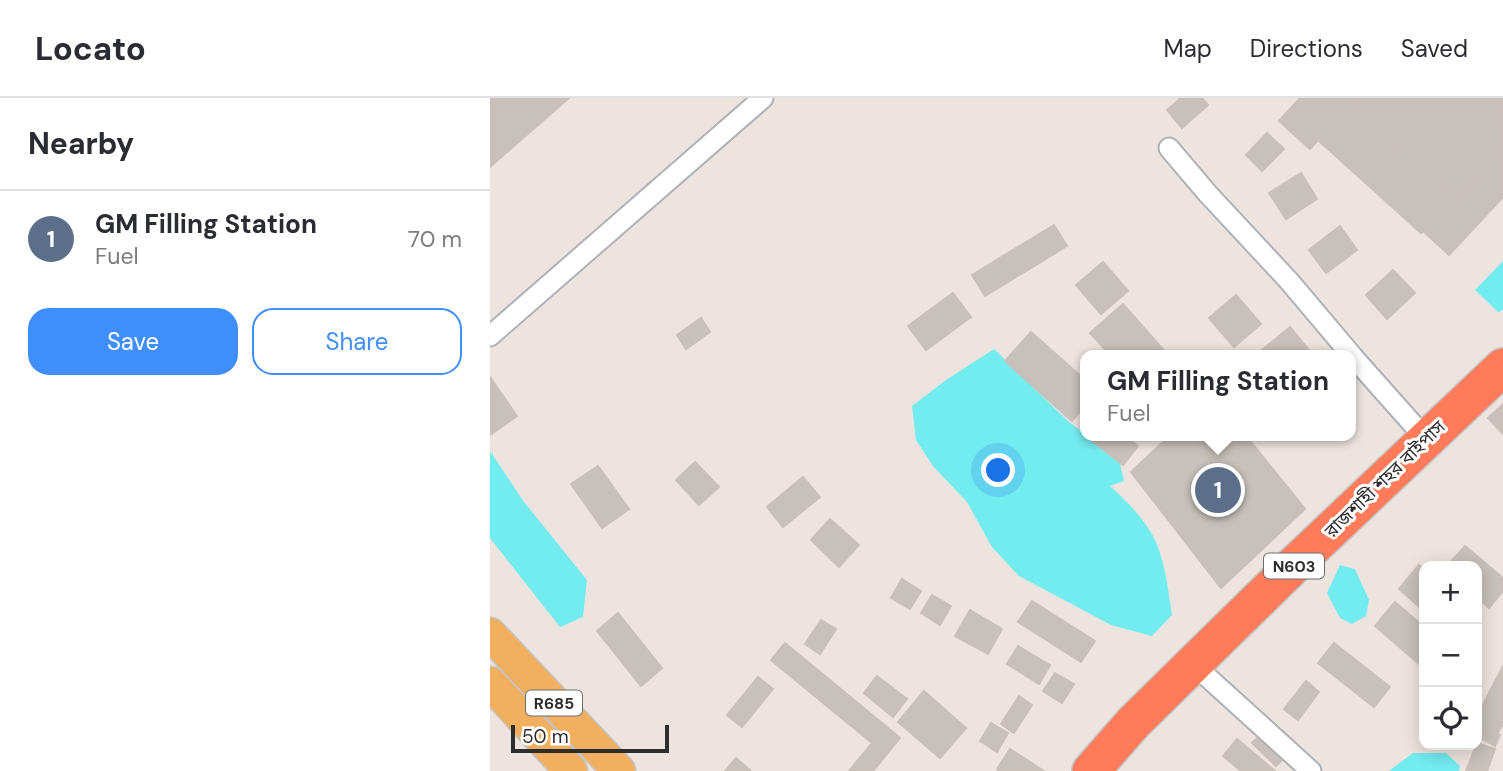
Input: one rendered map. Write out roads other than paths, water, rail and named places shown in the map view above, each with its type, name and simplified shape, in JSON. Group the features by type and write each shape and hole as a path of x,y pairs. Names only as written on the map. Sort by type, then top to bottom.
{"highway":[{"name":"রাজশাহী শহর বাইপাস","path":"1091,771 1133,723 1293,566 1503,367"}],"main road":[{"name":"R685","path":"490,634 619,771"},
{"name":"R685","path":"490,683 571,771"}],"street":[{"path":"490,336 764,98"},
{"path":"1169,148 1347,350"},
{"path":"1356,360 1426,439"},
{"path":"1194,664 1311,771"}],"water":[{"path":"1503,261 1503,310 1498,312 1475,290"},
{"path":"994,349 1080,430 1080,441 1094,441 1119,460 1124,481 1110,486 1149,529 1166,575 1172,615 1152,636 1111,625 1019,576 992,547 967,502 933,466 916,440 912,406"},
{"path":"490,451 524,502 587,580 583,617 560,627 490,538"},
{"path":"1340,565 1355,569 1369,600 1366,616 1352,624 1340,618 1327,593"},
{"path":"1413,753 1446,753 1460,766 1459,771 1389,771"}],"place":[{"name":"GM Filling Station","path":"1218,490"}]}
